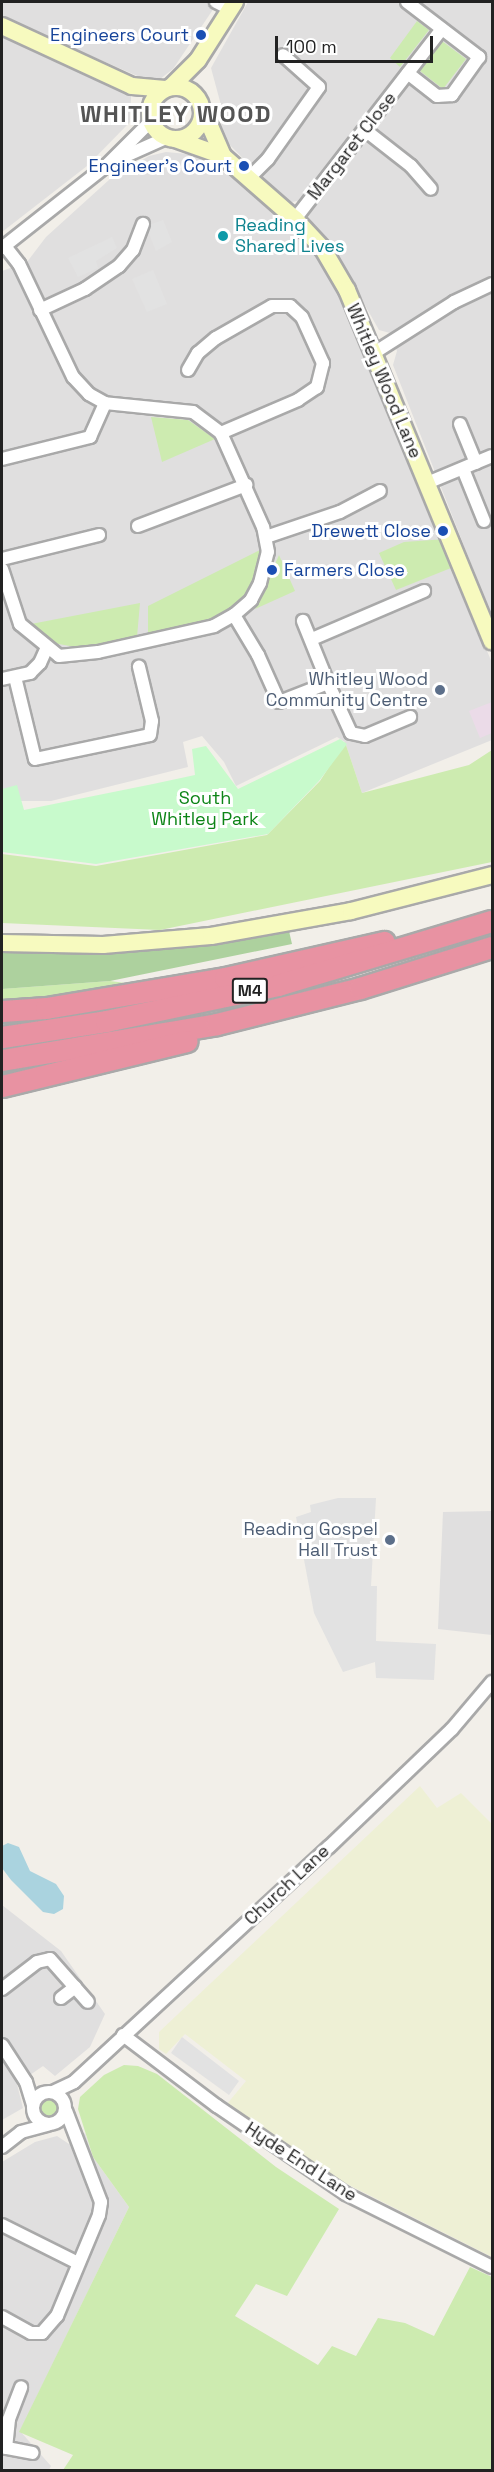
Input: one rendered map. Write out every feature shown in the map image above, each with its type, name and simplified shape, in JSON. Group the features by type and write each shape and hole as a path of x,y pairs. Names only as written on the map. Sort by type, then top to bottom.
{"highway":[{"name":"M4","path":"2,1011 46,1008 225,978 492,921"},
{"name":"M4","path":"2,1037 106,1021 278,985 492,921"},
{"name":"M4","path":"2,1060 217,1024 282,1008 492,947"},
{"name":"M4","path":"2,1086 178,1045 282,1008"}],"street":[{"name":"Margaret Close","path":"407,2 478,57 452,95 436,96 408,73"},
{"path":"2,569 20,624 59,656 98,652 204,629 234,615 251,600 260,582 268,552 266,537 246,485 221,433 192,412 105,404 73,377 19,264 3,247 107,165 150,114 168,88 198,60 227,4"},
{"path":"2,26 132,86 193,92 203,109"},
{"name":"Margaret Close","path":"296,219 442,29"},
{"path":"248,179 268,159 319,87 283,55"},
{"path":"107,165 171,138 191,136 201,126 203,109 198,60"},
{"path":"132,86 150,114 171,138"},
{"name":"Whitley Wood Lane","path":"203,109 223,156"},
{"path":"365,130 411,166 430,189"},
{"name":"Whitley Wood Lane","path":"171,138 223,156 296,219 332,265 374,353 427,483 488,617 492,641"},
{"path":"40,310 85,289 119,266 133,250 143,225"},
{"path":"374,353 454,302 492,284"},
{"path":"188,370 198,353 216,338 272,306 290,306 303,317 323,363 317,387 298,400 221,433"},
{"path":"2,459 90,437 105,404"},
{"path":"460,424 476,463"},
{"path":"427,483 492,456"},
{"path":"463,469 484,521"},
{"path":"138,526 246,485"},
{"path":"266,537 339,512 380,491"},
{"path":"2,559 99,535"},
{"path":"312,639 424,591"},
{"path":"234,615 258,655 279,702 328,683"},
{"path":"303,621 351,733 365,736 410,717"},
{"path":"2,679 30,673 40,663 47,647"},
{"path":"15,676 35,759 150,735 152,721 140,667"},
{"path":"2,943 103,945 211,936 351,911 492,875"},
{"name":"Church Lane","path":"49,2092 74,2082 409,1772 492,1682"},
{"path":"2,1989 45,1958 55,1961 88,2002"},
{"path":"61,1998 75,1987"},
{"name":"Hyde End Lane","path":"123,2036 337,2188 492,2267"},
{"path":"2,2045 26,2082 34,2109 53,2124 71,2130"},
{"path":"2,2317 31,2333 42,2333 57,2316 76,2262 93,2230 101,2202 71,2130 65,2107 49,2092 26,2082"},
{"name":"Church Lane","path":"53,2124 65,2107 74,2082"},
{"path":"2,2147 21,2132 34,2109 49,2092"},
{"path":"21,2132 53,2124"},
{"path":"2,2225 76,2262"},
{"path":"21,2386 9,2419 4,2447 32,2453"}],"shaded area":[{"path":"2,2 218,2 173,69 160,79 142,78 2,17"},
{"path":"248,2 492,2 492,617 393,365 397,351 390,333 379,330 332,247 307,220 297,201 287,203 215,130 225,120 211,68"},
{"path":"2,37 131,96 130,122 87,166 2,232"},
{"path":"166,152 198,155 253,192 314,249 354,324 492,663 492,740 362,793 345,742 337,737 236,786 224,762 202,736 183,742 188,767 51,801 20,801 2,791 2,271 27,262 46,237 110,179 149,156"},
{"path":"163,220 172,242 156,251 146,226"},
{"path":"112,237 117,248 96,261 98,268 78,277 68,258"},
{"path":"153,270 167,304 147,312 132,279"},
{"path":"492,702 492,733 480,738 469,711"},
{"path":"338,1498 376,1498 371,1586 377,1586 376,1641 436,1644 434,1680 376,1678 375,1662 343,1672 314,1613 296,1517 311,1512 310,1505"},
{"path":"492,1511 492,1635 438,1629 443,1512"},
{"path":"2,1905 61,1951 105,2014 90,2047 55,2076 43,2066 17,2084 23,2108 2,2120"},
{"path":"182,2037 239,2081 229,2095 171,2053"},
{"path":"85,2133 93,2157 129,2207 20,2431 51,2466 49,2470 2,2470 2,2162 35,2142 57,2136 69,2144"}],"green space":[{"path":"417,21 429,30 400,67 390,58"},
{"path":"442,41 466,59 443,89 420,71"},
{"path":"151,417 188,420 215,439 162,462"},
{"path":"446,539 456,566 396,590 379,553 404,542"},
{"path":"260,550 256,582 231,611 201,623 148,635 148,606"},
{"path":"279,555 295,591 255,609"},
{"path":"140,603 137,637 81,648 53,643 31,624"},
{"name":"South Whitley Park","path":"340,739 347,744 319,781 268,834 96,864 2,852 2,789 17,785 24,810 153,784 195,775 192,749 206,746 238,789"},
{"path":"345,742 362,793 469,765 492,750 492,862 160,930 2,923 2,854 96,866 267,835 320,781"},
{"path":"289,931 292,944 110,981 2,989 2,952 63,954 151,949"},
{"path":"110,981 141,985 2,1003 2,989"},
{"path":"420,1786 437,1808 461,1793 492,1824 492,2257 319,2170 227,2104 246,2081 185,2034 166,2054 159,2049 159,2032"},
{"path":"124,2065 138,2066 157,2074 276,2167 339,2209 287,2296 256,2284 235,2316 318,2365 332,2346 356,2356 378,2318 405,2323 434,2336 470,2267 492,2277 492,2470 63,2470 73,2455 19,2432 129,2207 93,2157 78,2109 80,2097 104,2075"},
{"path":"46,2099 54,2099 59,2104 57,2115 46,2117 41,2112 41,2104"}],"water":[{"path":"8,1843 19,1847 30,1871 56,1884 64,1896 63,1909 54,1914 43,1912 11,1880 2,1868 2,1846"}],"place":[{"name":"Engineers Court","path":"201,35"},
{"name":"Engineer's Court","path":"244,166"},
{"name":"Reading Shared Lives","path":"223,236"},
{"name":"Drewett Close","path":"443,531"},
{"name":"Farmers Close","path":"272,570"},
{"name":"Whitley Wood Community Centre","path":"440,690"},
{"name":"Reading Gospel Hall Trust","path":"390,1540"}],"district":[{"name":"WHITLEY WOOD","path":"176,114"}]}
